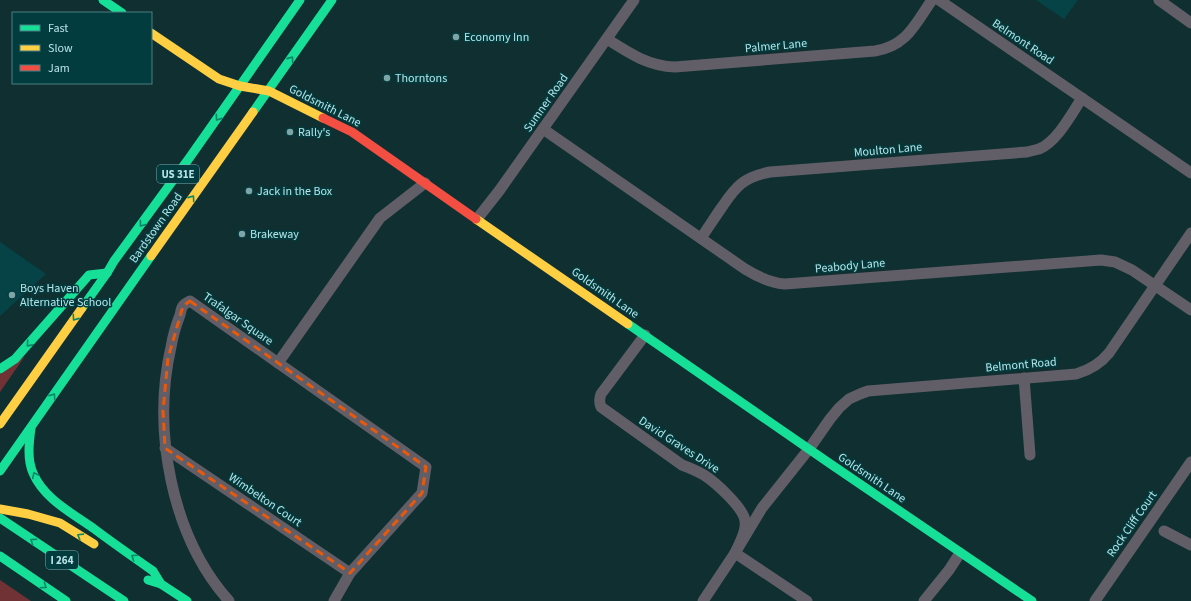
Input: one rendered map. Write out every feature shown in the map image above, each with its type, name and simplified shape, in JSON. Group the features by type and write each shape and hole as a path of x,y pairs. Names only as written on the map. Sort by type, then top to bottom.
{"main road":[{"path":"103,0 121,12"},
{"name":"Bardstown Road","path":"0,424 300,0"},
{"name":"Bardstown Road","path":"0,471 332,0"},
{"name":"Goldsmith Lane","path":"152,34 219,79 240,86 269,91 352,132 809,449 1032,601"},
{"path":"0,369 15,359 89,275 107,273"},
{"path":"31,428 28,454 34,474 40,485 49,495 68,510 153,571 162,584"},
{"path":"0,509 28,514 60,523 100,549"},
{"name":"I 264","path":"0,518 124,601"},
{"name":"I 264","path":"0,556 66,601"},
{"path":"140,576 146,580 162,584 187,601"}],"street":[{"name":"Sumner Road","path":"477,220 634,0"},
{"name":"Palmer Lane","path":"607,39 639,58 666,67 884,50 901,41 909,33 932,0"},
{"name":"Belmont Road","path":"939,0 1191,173"},
{"path":"1159,0 1191,23"},
{"name":"Moulton Lane","path":"701,238 733,192 742,183 753,176 778,172 1027,152 1040,148 1049,143 1059,132 1082,98"},
{"name":"Peabody Lane","path":"543,129 758,277 770,282 785,284 1101,260 1115,262 1132,270 1191,310"},
{"name":"Trafalgar Square","path":"278,363 380,218 425,183"},
{"name":"Belmont Road","path":"735,553 762,508 809,449 839,408 849,400 864,392 908,387 1076,374 1084,372 1096,366 1109,353 1191,233"},
{"name":"Trafalgar Square","path":"229,601 206,570 185,526 175,496 165,448 163,411 170,352 174,332 183,306 190,301 426,467 422,493 350,574 334,601"},
{"name":"David Graves Drive","path":"645,335 602,394 600,403 605,411 682,465 705,476 720,488 739,508 744,515 746,522 745,529 735,553"},
{"path":"1024,378 1030,455"},
{"name":"Wimbelton Court","path":"165,448 350,574"},
{"name":"Rock Cliff Court","path":"1095,601 1191,462"},
{"path":"1164,531 1191,546"},
{"path":"924,601 949,570 960,552"},
{"path":"703,601 735,553 807,601"}],"highlighted area":[{"path":"190,301 426,467 422,493 350,573 165,448 163,411 168,358 183,306"}],"shaded area":[{"path":"1036,0 1078,0 1064,19"},
{"name":"Boys Haven Alternative School","path":"0,242 46,274 0,316"},
{"path":"25,356 0,392 0,374"},
{"path":"0,580 31,601 0,601"}],"traffic: fast":[{"path":"103,0 121,12"},
{"path":"82,308 300,0"},
{"path":"253,112 332,0"},
{"path":"0,471 151,256"},
{"path":"0,369 15,359 89,275 107,273"},
{"path":"628,324 1032,601"},
{"path":"31,428 29,445 31,468 44,490 59,505 153,571 161,584"},
{"path":"0,518 124,601"},
{"path":"0,556 66,601"},
{"path":"148,580 161,584 187,601"}],"traffic: slow":[{"path":"152,34 219,79 240,86 269,91 323,118"},
{"path":"151,256 253,112"},
{"path":"476,219 628,324"},
{"path":"0,424 82,308"},
{"path":"0,509 28,514 60,523 94,544"}],"traffic: jam":[{"path":"323,118 352,132 476,219"}],"place":[{"name":"Economy Inn","path":"456,37"},
{"name":"Thorntons","path":"387,78"},
{"name":"Rally's","path":"290,132"},
{"name":"Jack in the Box","path":"249,191"},
{"name":"Brakeway","path":"242,234"},
{"name":"Boys Haven Alternative School","path":"12,295"}]}
